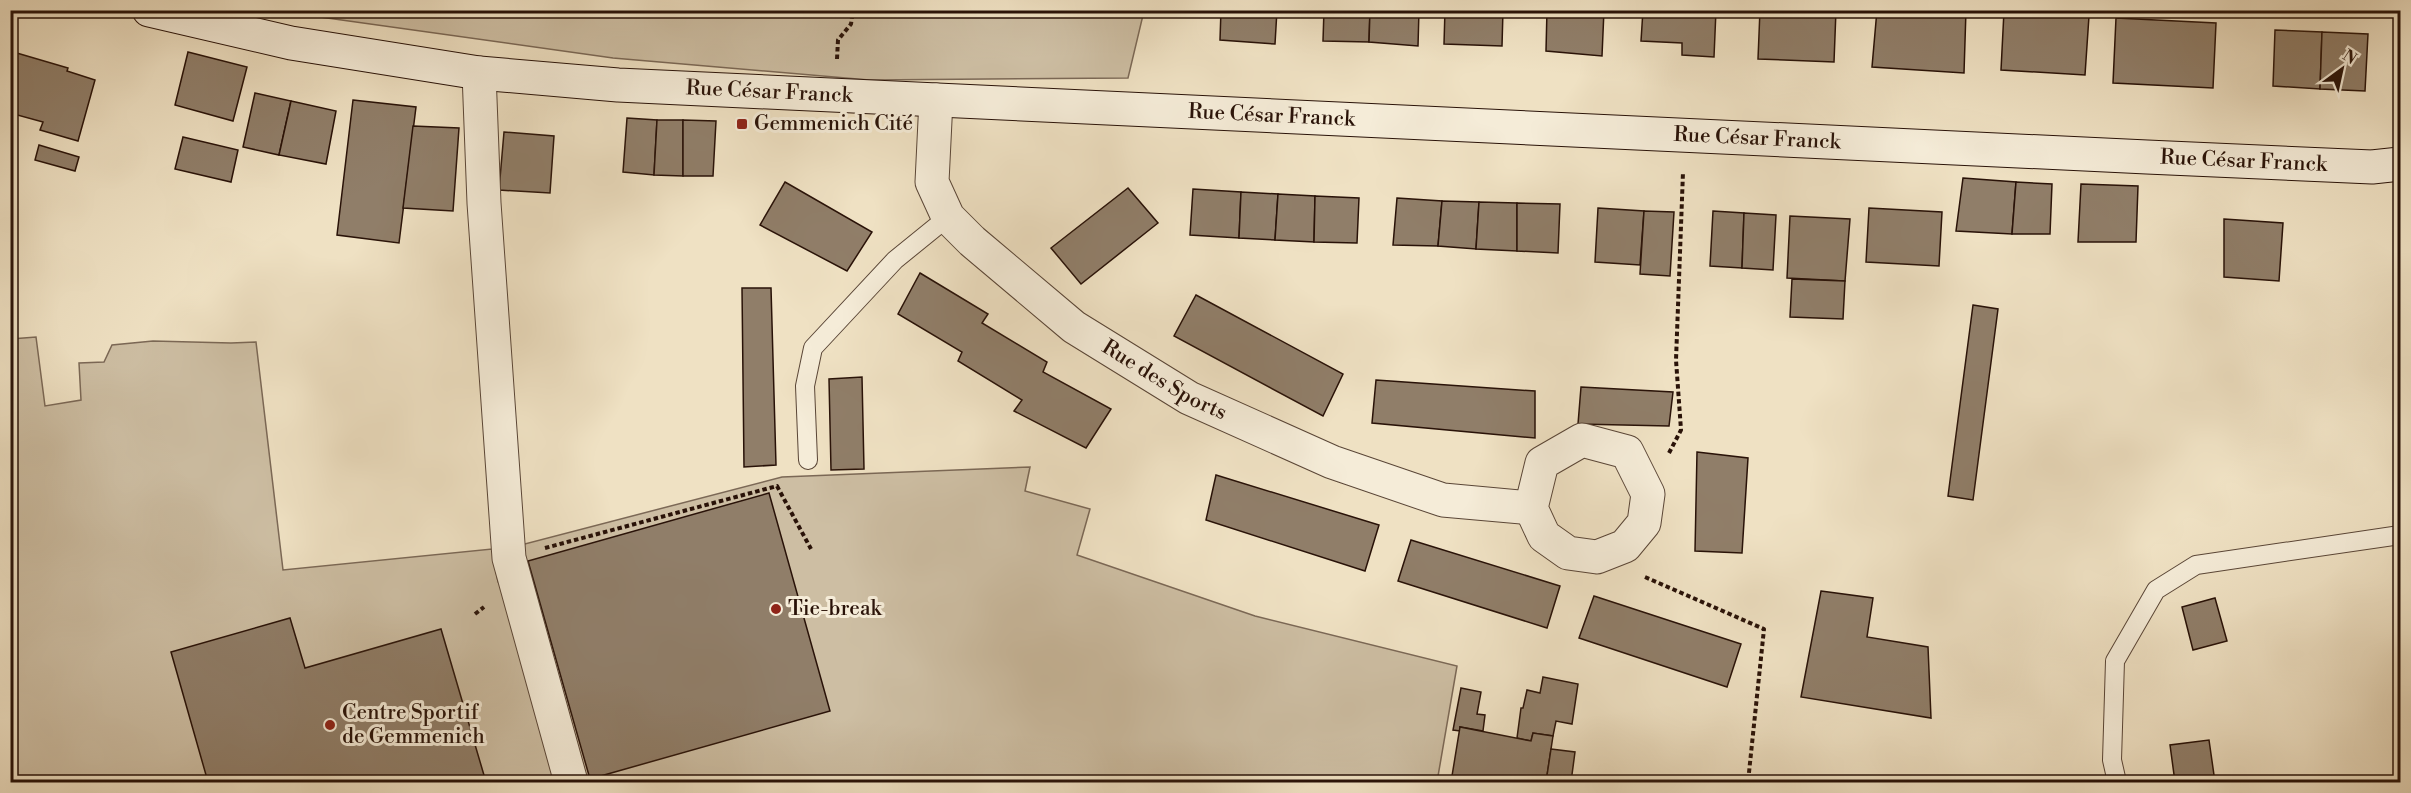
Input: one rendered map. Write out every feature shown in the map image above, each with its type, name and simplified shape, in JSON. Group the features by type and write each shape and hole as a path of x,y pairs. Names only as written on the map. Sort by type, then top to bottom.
{"main road":[{"name":"Rue César Franck","path":"149,10 291,43 479,73 618,86 2361,166 2400,164"},
{"path":"479,73 484,202 509,558 571,783"},
{"name":"Rue des Sports","path":"936,100 932,182 948,217 972,242 1074,327 1189,398 1332,462 1443,500 1532,508"},
{"path":"1582,440 1627,452 1648,494 1644,522 1625,546 1598,557 1568,553 1544,536 1532,508 1542,463 1582,440"}],"lane":[{"path":"808,460 805,386 813,348 895,260 948,217"},
{"path":"2117,783 2112,760 2115,661 2156,590 2196,565 2400,534"}],"path":[{"path":"831,95 838,40 851,24 853,10"},
{"path":"1648,494 1681,430 1676,360 1684,135"},
{"path":"509,558 777,486 811,549"},
{"path":"1598,557 1764,629 1748,783"}],"shaded area":[{"path":"1144,10 1128,78 869,80 613,58 277,11"},
{"path":"36,337 45,406 81,400 79,363 104,362 112,345 153,341 256,342 283,570 492,549 498,582 511,596 563,782 11,782 11,339"},
{"path":"1030,467 1025,491 1090,509 1077,555 1255,616 1457,666 1437,782 587,782 546,660 517,546 782,477"}],"building":[{"path":"1221,10 1277,10 1275,44 1220,40"},
{"path":"1324,10 1370,10 1369,42 1323,41"},
{"path":"1370,10 1419,10 1418,46 1369,42"},
{"path":"1445,10 1503,10 1502,46 1444,44"},
{"path":"1547,10 1604,10 1602,56 1546,51"},
{"path":"1643,10 1716,10 1714,57 1682,55 1682,43 1641,41"},
{"path":"1760,10 1836,10 1834,62 1758,59"},
{"path":"1877,10 1966,10 1964,73 1872,67"},
{"path":"2004,11 2089,16 2085,75 2001,70"},
{"path":"2116,18 2216,23 2213,88 2113,83"},
{"path":"2275,30 2322,32 2320,89 2273,86"},
{"path":"2322,32 2368,34 2365,91 2320,89"},
{"path":"10,51 68,68 67,71 95,80 78,141 40,130 43,122 10,113"},
{"path":"188,52 247,67 233,121 175,105"},
{"path":"255,93 291,101 279,155 243,147"},
{"path":"353,100 416,107 399,243 337,235"},
{"path":"291,101 336,111 326,164 279,155"},
{"path":"627,118 657,120 654,175 623,172"},
{"path":"657,120 683,120 683,176 654,175"},
{"path":"683,120 716,121 713,176 683,176"},
{"path":"413,126 459,128 453,211 403,208"},
{"path":"504,132 554,136 550,193 499,190"},
{"path":"183,137 238,150 231,182 175,169"},
{"path":"39,145 79,157 75,171 35,160"},
{"path":"1963,178 2016,182 2012,234 1956,231"},
{"path":"785,182 872,232 847,271 760,225"},
{"path":"2016,182 2052,184 2050,234 2012,234"},
{"path":"2081,184 2138,186 2136,242 2078,242"},
{"path":"1128,188 1158,223 1081,284 1051,248"},
{"path":"1193,189 1241,192 1239,238 1190,235"},
{"path":"1241,192 1278,194 1275,240 1239,238"},
{"path":"1278,194 1315,196 1314,242 1275,240"},
{"path":"1315,196 1359,198 1357,243 1314,242"},
{"path":"1397,198 1442,201 1438,246 1393,245"},
{"path":"1442,201 1479,202 1476,249 1438,246"},
{"path":"1479,202 1517,203 1517,251 1476,249"},
{"path":"1517,203 1560,204 1558,253 1517,251"},
{"path":"1598,208 1644,211 1640,265 1595,262"},
{"path":"1869,208 1942,212 1939,266 1866,262"},
{"path":"1644,211 1674,212 1670,276 1640,274"},
{"path":"1713,211 1744,213 1742,268 1710,266"},
{"path":"1744,213 1776,215 1773,270 1742,268"},
{"path":"1790,216 1850,219 1845,281 1787,278"},
{"path":"2224,219 2283,223 2279,281 2224,277"},
{"path":"920,273 988,314 982,323 1047,362 1043,372 1111,409 1086,448 1014,411 1022,400 958,361 962,352 898,314"},
{"path":"1792,279 1845,281 1843,319 1790,317"},
{"path":"742,288 771,288 776,465 744,467"},
{"path":"1196,295 1343,374 1323,416 1174,336"},
{"path":"1973,305 1998,309 1973,500 1948,496"},
{"path":"862,377 864,469 831,470 829,379"},
{"path":"1376,380 1535,391 1535,438 1372,423"},
{"path":"1581,387 1673,392 1669,426 1578,424"},
{"path":"1697,452 1748,458 1742,553 1695,551"},
{"path":"1216,475 1379,525 1365,571 1206,520"},
{"path":"769,493 830,711 590,779 528,561"},
{"path":"1411,540 1560,586 1547,628 1398,581"},
{"path":"1821,591 1873,598 1867,637 1928,647 1931,718 1801,697"},
{"path":"1594,596 1741,644 1727,687 1579,638"},
{"path":"2215,598 2227,641 2193,650 2182,607"},
{"name":"Centre Sportif de Gemmenich","path":"290,618 305,668 441,629 486,782 208,782 171,652"},
{"path":"1543,677 1578,684 1572,724 1556,721 1553,736 1533,733 1531,741 1517,738 1521,708 1523,708 1527,690 1540,693"},
{"path":"1461,688 1481,692 1477,714 1485,715 1483,731 1460,727 1460,731 1453,730"},
{"path":"1460,727 1531,741 1533,733 1553,736 1546,782 1486,782 1452,776"},
{"path":"2209,740 2215,782 2175,782 2170,745"},
{"path":"1551,749 1575,752 1571,782 1546,782"}],"place":[{"name":"Gemmenich Cité","path":"742,124"},
{"name":"Tie-break","path":"776,609"},
{"name":"Centre Sportif de Gemmenich","path":"330,725"}]}
